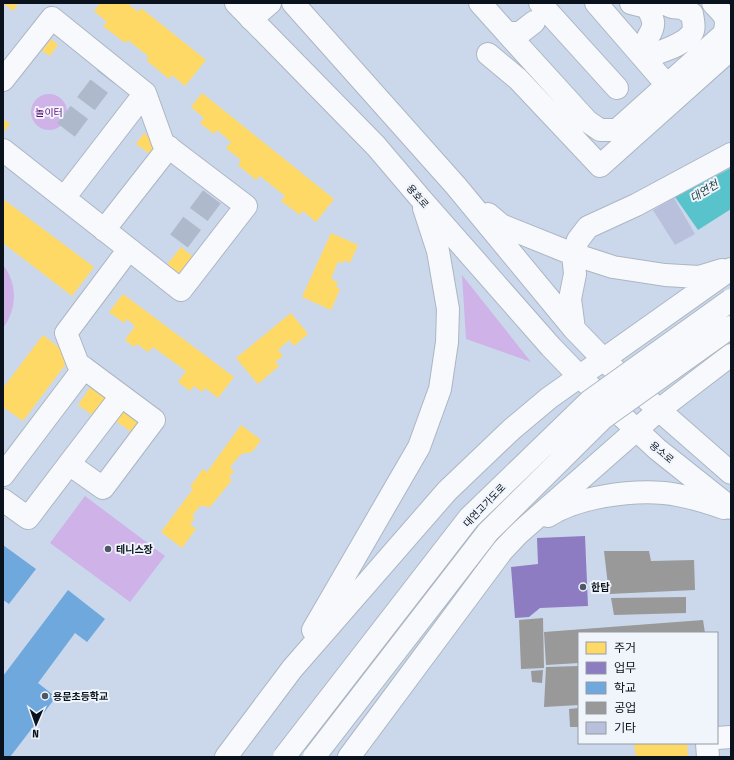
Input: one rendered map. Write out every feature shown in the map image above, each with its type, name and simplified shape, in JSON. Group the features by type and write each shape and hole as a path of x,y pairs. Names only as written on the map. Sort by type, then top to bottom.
{"main road":[{"name":"용호로","path":"236,3 376,146 421,200 551,347 596,392"},
{"path":"252,19 270,3"},
{"path":"293,3 456,186 574,329 604,360 731,473"},
{"path":"480,3 587,121 600,130 617,130 724,34 726,25 724,15 713,3"},
{"path":"596,3 646,48 667,84"},
{"path":"631,3 647,7 653,19 653,30 646,48"},
{"path":"646,48 681,42 692,33 694,22 692,14 682,8 672,7 663,3"},
{"path":"507,33 520,33 537,12 617,88"},
{"path":"3,80 52,18 145,93 163,143 246,206 181,290 3,150"},
{"path":"488,54 518,79 600,166 731,49"},
{"path":"64,198 145,93"},
{"path":"104,230 169,147"},
{"path":"574,329 570,299 575,274 573,254 578,240 588,227 636,205 731,154"},
{"path":"456,186 501,225 573,254 613,267 665,275 699,277 731,268"},
{"path":"292,669 334,593 419,447 440,388 447,342 448,309 438,251 421,200"},
{"path":"69,464 103,488 154,420 78,364 66,333 129,249"},
{"path":"226,757 292,669 447,491 512,429 549,398 731,268"},
{"name":"대연고가도로","path":"284,757 470,518 590,401 731,300"},
{"path":"314,757 488,532 603,418 731,326"},
{"path":"349,757 502,552 518,534 659,410 731,355"},
{"path":"3,475 84,368"},
{"name":"용소로","path":"596,392 657,449 731,508"},
{"path":"3,500 28,518 121,396"},
{"path":"518,534 558,509 594,499 624,494 664,493 703,500 731,511"},
{"path":"718,738 731,737"},
{"path":"707,744 708,757"}],"green space":[{"name":"놀이터","path":"49,94 62,99 67,112 62,125 49,130 36,125 31,112 36,99"},
{"path":"3,265 11,280 14,296 11,313 3,328"},
{"path":"462,275 531,362 466,339"},
{"name":"테니스장","path":"85,496 165,556 130,602 50,543"}],"water":[{"name":"대연천","path":"731,168 731,209 698,230 675,197"}],"building: 주거":[{"path":"3,3 19,3 13,11"},
{"path":"97,3 127,3 138,12 141,8 206,60 185,86 172,75 169,79 146,60 149,57 128,40 125,43 103,26 107,22 94,11 99,5"},
{"path":"51,39 58,45 50,56 42,51"},
{"path":"202,93 334,199 316,222 303,211 300,215 281,201 285,196 260,176 256,180 238,165 241,160 226,148 231,142 217,130 214,134 200,123 204,118 191,107"},
{"path":"3,119 10,124 3,133"},
{"path":"144,133 158,144 150,154 136,144"},
{"path":"3,199 94,267 72,296 3,243"},
{"path":"331,233 358,245 350,263 344,260 342,264 338,261 331,279 338,282 336,287 340,289 331,310 302,297"},
{"path":"181,247 197,260 182,278 166,266"},
{"path":"123,294 234,377 218,398 205,388 202,392 194,386 190,391 178,382 186,371 153,347 148,352 137,344 134,347 125,340 135,326 127,319 124,323 109,312"},
{"path":"291,313 308,334 294,346 289,340 278,350 283,356 275,362 279,366 258,384 236,358"},
{"path":"43,335 71,357 23,421 3,407 3,388"},
{"path":"93,383 109,394 94,416 78,405"},
{"path":"123,406 146,423 137,436 113,419"},
{"path":"241,425 261,440 252,452 241,454 230,467 234,471 229,477 232,480 210,507 200,506 192,516 195,518 190,524 196,529 182,548 161,532 193,489 190,487 203,469 207,472"},
{"path":"634,744 687,744 688,757 636,757"}],"building: 업무":[{"path":"585,536 588,606 540,608 529,617 515,618 511,567 538,564 537,538"}],"building: 학교":[{"path":"3,545 36,569 9,604 3,600"},
{"path":"68,590 105,619 87,642 75,633 38,683 56,697 10,757 3,757 3,676"}],"building: 공업":[{"path":"604,551 649,551 651,561 694,560 695,590 609,594"},
{"path":"686,597 686,613 614,615 611,598"},
{"path":"543,618 544,668 521,669 519,620"},
{"path":"703,620 705,632 578,632 578,663 546,665 544,632"},
{"path":"578,666 578,705 544,707 546,667"},
{"path":"543,670 542,683 532,682 531,671"},
{"path":"578,708 578,727 570,727 569,709"}],"building: 기타":[{"path":"674,198 695,234 675,245 653,210"}],"tunnel":[{"path":"66,130 113,68"},
{"path":"179,241 220,186"}],"place":[{"name":"테니스장","path":"108,549"},
{"name":"한탑","path":"583,587"},
{"name":"용문초등학교","path":"45,696"}]}
